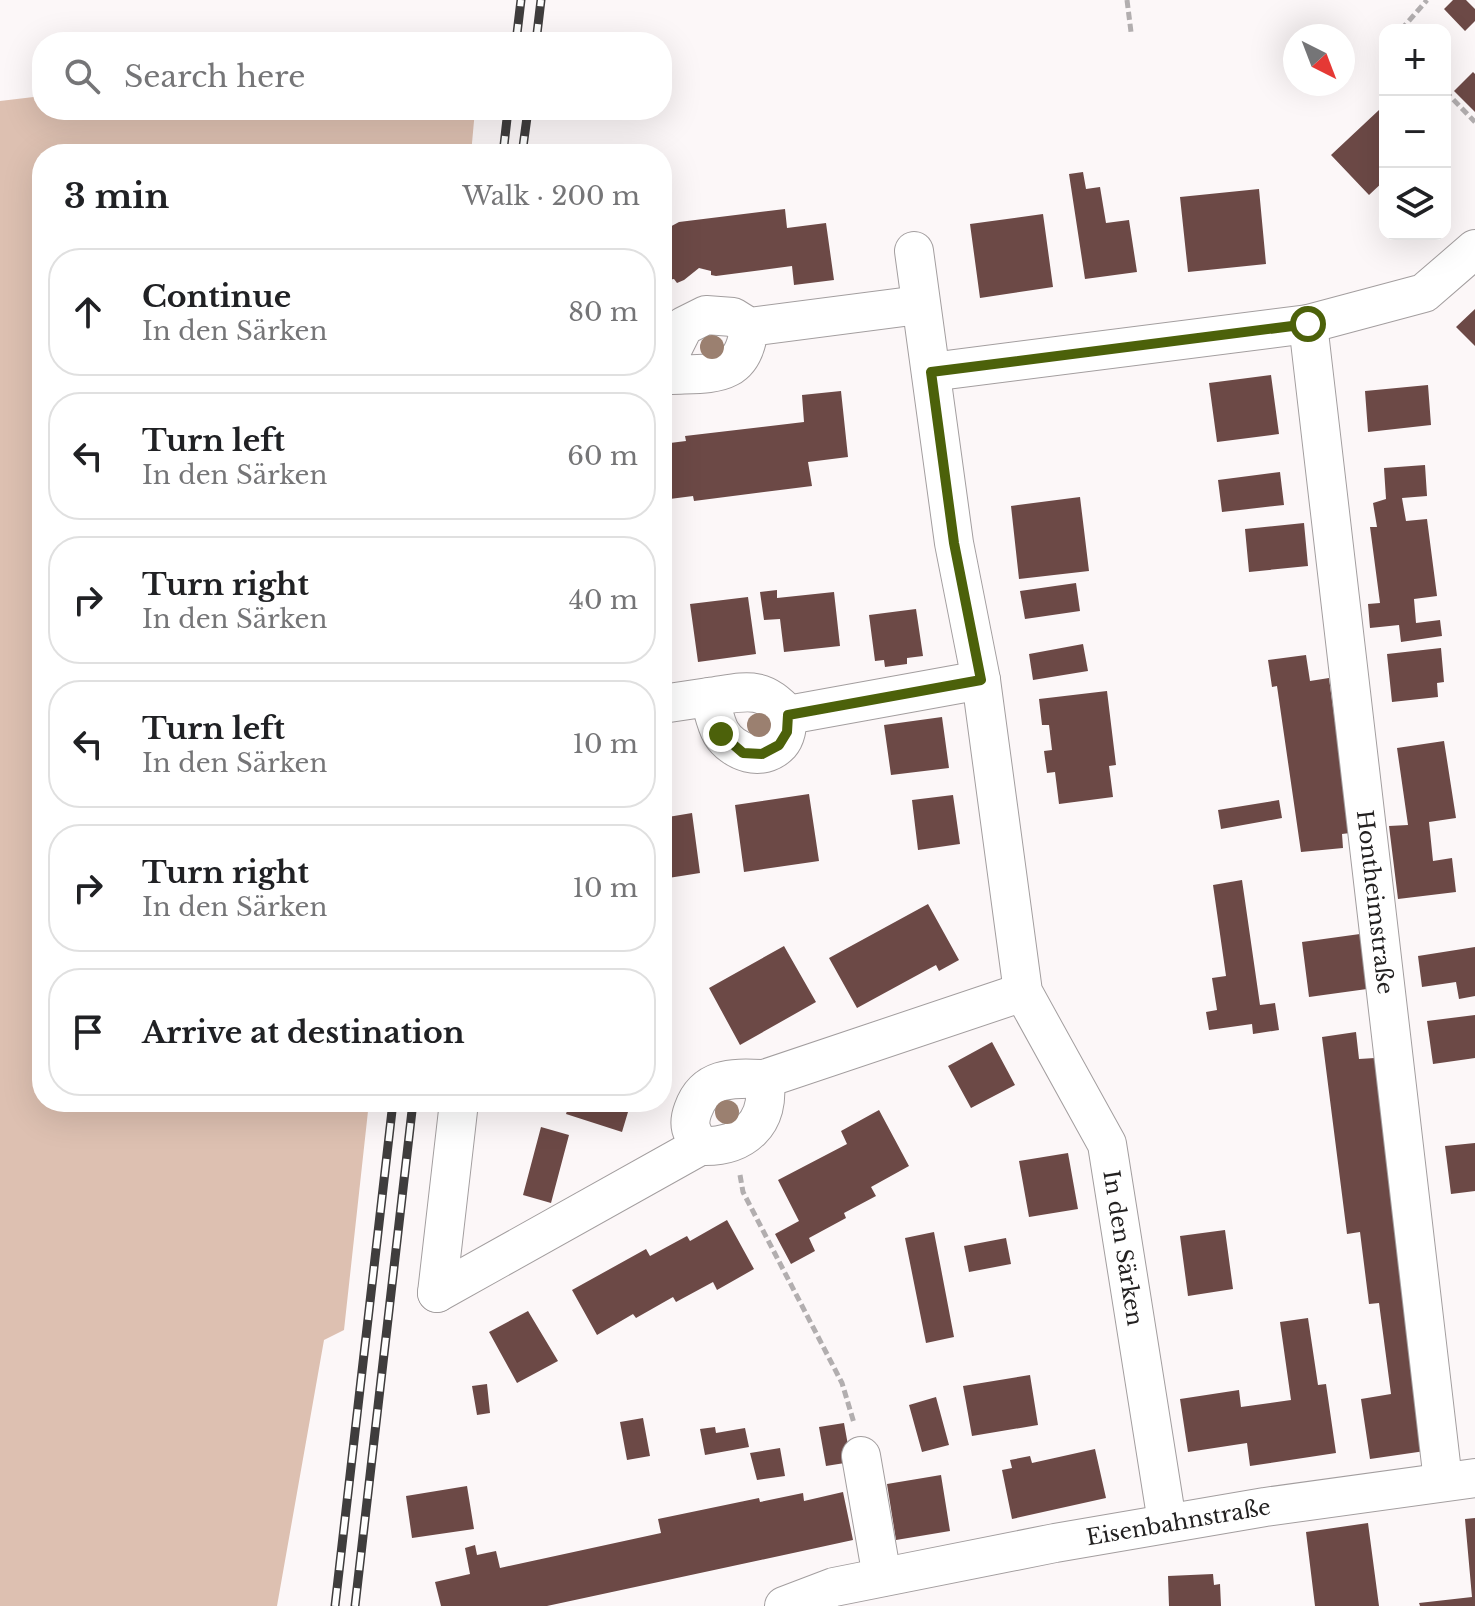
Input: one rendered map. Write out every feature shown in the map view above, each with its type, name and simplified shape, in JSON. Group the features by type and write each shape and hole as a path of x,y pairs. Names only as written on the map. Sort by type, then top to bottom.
{"street":[{"path":"931,372 1308,324 1424,293 1475,249"},
{"name":"In den Särken","path":"914,251 954,543 981,680 1023,992 1107,1144 1167,1522"},
{"path":"672,350 684,326 706,315 733,317 749,327 919,305"},
{"name":"Hontheimstraße","path":"1308,324 1459,1479"},
{"path":"672,377 714,373 736,365 747,348 749,327"},
{"path":"788,715 981,680"},
{"path":"672,703 709,697 750,691 767,695 788,715 787,732 779,745 762,754 743,753 721,734 709,697"},
{"path":"717,1144 690,1130 696,1102 706,1087 738,1078 764,1079 1023,992"},
{"path":"458,1112 437,1293 758,1123 767,1095 764,1079"},
{"path":"861,1456 882,1577"},
{"name":"Eisenbahnstraße","path":"784,1606 834,1587 1167,1522 1405,1502 1459,1479"}],"path":[{"path":"1127,0 1131,32"},
{"path":"1406,24 1427,0"},
{"path":"1450,96 1475,122"},
{"path":"717,1144 842,1383 861,1456"}],"shaded area":[{"path":"32,97 32,120 474,120 472,144 32,144 32,1112 368,1112 344,1330 324,1340 277,1606 0,1606 0,101"}],"building":[{"path":"1453,0 1466,0 1475,9 1475,21 1465,31 1444,9"},
{"path":"1473,72 1475,74 1475,112 1454,91"},
{"path":"1379,110 1379,186 1369,195 1331,155"},
{"path":"1083,172 1086,189 1100,187 1106,223 1129,220 1137,272 1085,279 1069,174"},
{"path":"1259,189 1266,264 1188,272 1180,197"},
{"path":"785,209 787,228 826,223 834,280 794,285 792,266 716,276 699,268 677,283 672,279 672,226 679,222"},
{"path":"1043,214 1053,287 980,298 970,224"},
{"path":"1475,309 1475,346 1456,327"},
{"path":"1271,375 1279,434 1217,442 1209,383"},
{"path":"1428,385 1431,425 1368,432 1365,391"},
{"path":"841,391 848,457 808,462 812,486 694,501 693,496 672,499 672,443 686,441 685,436 804,422 802,395"},
{"path":"1425,465 1427,496 1402,498 1406,521 1427,519 1437,596 1414,599 1416,623 1440,620 1442,636 1401,642 1399,625 1370,628 1368,604 1380,603 1370,527 1377,527 1373,503 1386,499 1384,468"},
{"path":"1280,472 1284,505 1222,512 1218,480"},
{"path":"1080,497 1089,571 1019,579 1011,506"},
{"path":"1304,523 1308,566 1249,572 1245,529"},
{"path":"1076,583 1080,611 1025,619 1020,591"},
{"path":"777,590 777,598 834,592 840,646 784,652 780,619 764,620 760,592"},
{"path":"748,597 756,654 698,662 690,604"},
{"path":"916,609 923,656 907,658 907,664 885,667 884,660 875,661 869,615"},
{"path":"1083,644 1088,671 1033,680 1029,654"},
{"path":"1441,648 1444,682 1437,683 1438,697 1392,702 1387,654"},
{"path":"1306,655 1310,681 1329,678 1350,833 1342,834 1343,848 1301,852 1277,686 1272,687 1268,660"},
{"path":"1107,691 1116,765 1109,766 1113,797 1059,804 1055,772 1047,773 1044,751 1052,750 1049,725 1042,725 1039,699"},
{"path":"942,717 949,768 891,775 884,725"},
{"path":"1444,741 1456,818 1429,822 1433,861 1452,858 1456,892 1398,899 1389,826 1408,825 1397,748"},
{"path":"809,794 819,861 744,872 735,805"},
{"path":"953,795 960,844 918,850 912,800"},
{"path":"1279,800 1282,818 1221,829 1218,810"},
{"path":"692,813 700,873 672,877 672,816"},
{"path":"1242,880 1260,1005 1275,1003 1279,1030 1253,1034 1252,1024 1209,1030 1206,1012 1217,1010 1212,978 1226,976 1213,885"},
{"path":"928,904 959,960 939,971 936,965 857,1008 829,958"},
{"path":"1360,934 1367,989 1309,997 1302,942"},
{"path":"784,946 816,1002 740,1045 709,988"},
{"path":"1475,947 1475,996 1459,999 1456,982 1422,987 1418,956"},
{"path":"1475,1015 1475,1058 1433,1064 1427,1021"},
{"path":"1356,1032 1359,1059 1375,1058 1425,1451 1370,1459 1361,1399 1391,1394 1379,1303 1369,1304 1360,1232 1347,1234 1322,1037"},
{"path":"992,1042 1015,1085 971,1108 948,1066"},
{"path":"879,1110 909,1166 871,1187 876,1196 844,1213 846,1218 809,1238 815,1251 791,1264 775,1234 799,1221 778,1180 847,1144 841,1131"},
{"path":"567,1112 628,1112 622,1132"},
{"path":"541,1127 569,1135 551,1203 523,1195"},
{"path":"1475,1143 1475,1191 1451,1194 1445,1146"},
{"path":"1068,1153 1078,1209 1029,1217 1019,1161"},
{"path":"727,1220 754,1269 717,1290 713,1282 676,1302 673,1297 636,1318 633,1314 597,1335 572,1290 646,1249 650,1256 687,1236 690,1241"},
{"path":"1225,1230 1233,1289 1188,1296 1180,1236"},
{"path":"934,1232 954,1337 926,1343 905,1238"},
{"path":"1006,1238 1011,1264 969,1272 964,1246"},
{"path":"528,1311 558,1361 517,1383 489,1332"},
{"path":"1308,1318 1318,1385 1326,1384 1336,1453 1250,1466 1247,1443 1188,1452 1180,1399 1239,1390 1241,1407 1291,1400 1280,1322"},
{"path":"1030,1375 1038,1425 972,1436 963,1386"},
{"path":"487,1384 490,1413 477,1415 472,1386"},
{"path":"936,1397 949,1445 922,1452 909,1405"},
{"path":"643,1418 650,1456 627,1460 620,1422"},
{"path":"844,1423 851,1462 826,1466 819,1427"},
{"path":"715,1427 716,1433 745,1428 749,1447 705,1455 700,1429"},
{"path":"780,1448 785,1476 757,1480 750,1453"},
{"path":"1095,1449 1106,1498 1012,1519 1002,1470 1012,1468 1010,1460 1030,1456 1032,1463"},
{"path":"941,1475 950,1531 896,1540 887,1484"},
{"path":"467,1486 474,1529 412,1538 406,1496"},
{"path":"843,1492 853,1540 547,1606 441,1606 435,1582 470,1574 465,1548 475,1545 477,1555 496,1551 500,1568 661,1533 658,1519 759,1498 760,1502 803,1493 804,1501"},
{"path":"1475,1518 1475,1606 1420,1606 1419,1603 1472,1597 1465,1519"},
{"path":"1368,1523 1379,1606 1315,1606 1306,1532"},
{"path":"1213,1574 1214,1585 1220,1584 1221,1606 1169,1606 1168,1576"}],"railway":[{"path":"517,32 521,0"},
{"path":"537,32 541,0"},
{"path":"504,144 507,120"},
{"path":"523,144 527,120"},
{"path":"335,1606 392,1112"},
{"path":"355,1606 412,1112"}],"route":[{"path":"721,734 743,753 762,754 779,745 787,732 788,715 981,680 954,543 931,372 1308,324"}]}
